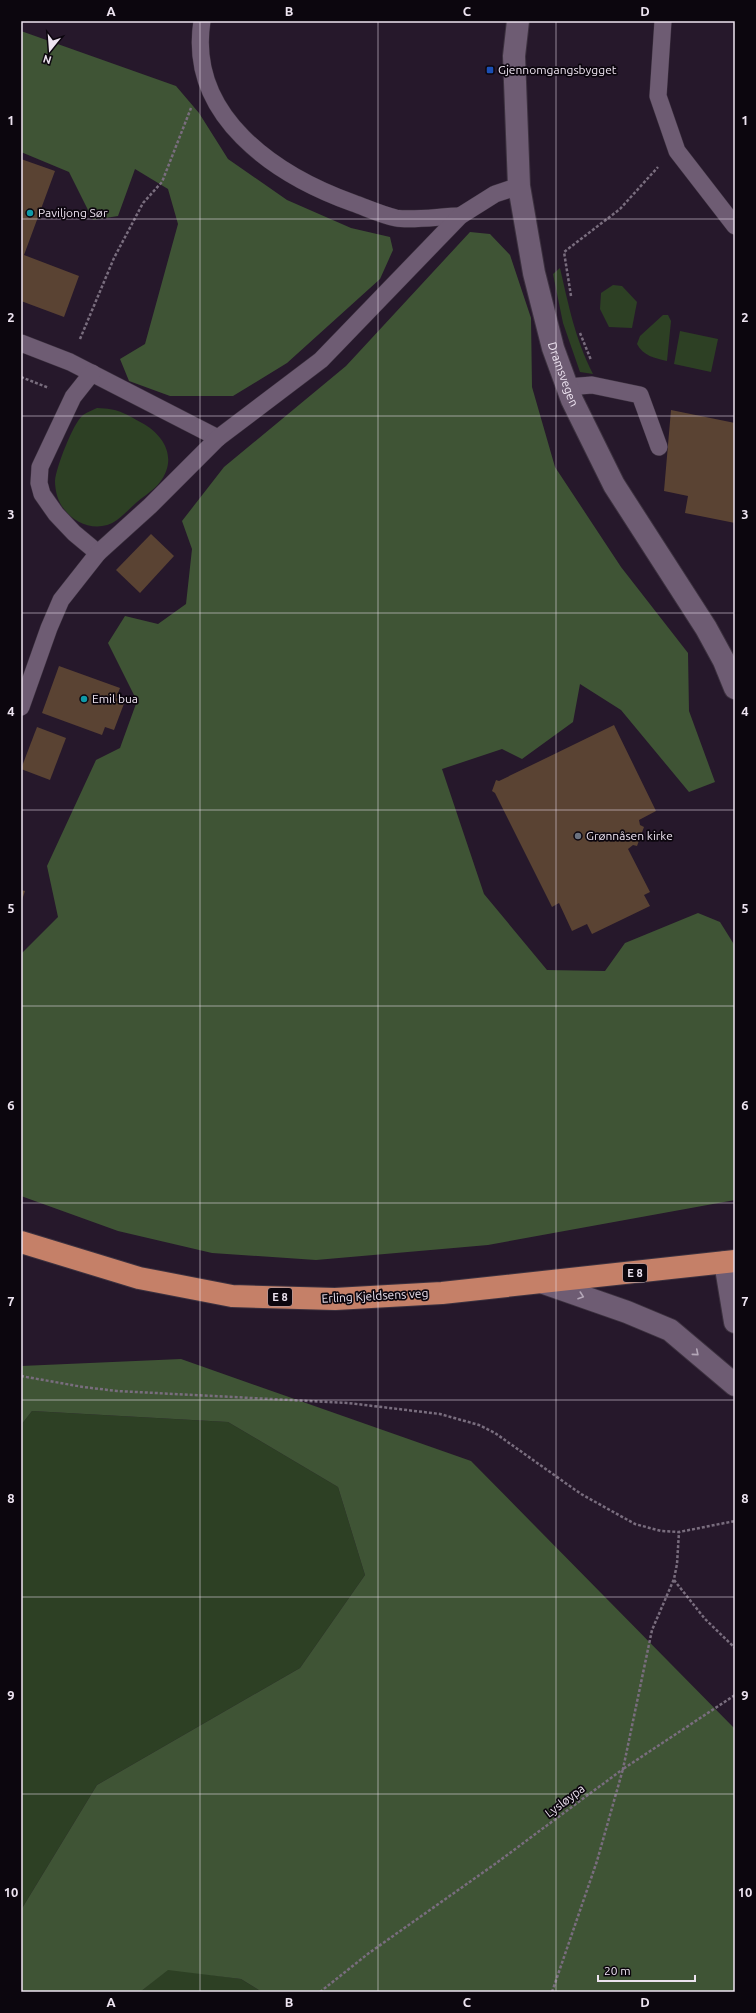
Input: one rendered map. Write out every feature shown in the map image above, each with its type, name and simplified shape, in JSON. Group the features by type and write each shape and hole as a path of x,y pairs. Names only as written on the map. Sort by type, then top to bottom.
{"highway":[{"name":"Erling Kjeldsens veg","path":"21,1242 139,1278 232,1296 336,1299 442,1293 730,1262"}],"street":[{"name":"Dramsvegen","path":"518,21 514,56 519,186 534,273 553,348 567,387 614,485 706,628 724,661 735,688"},
{"path":"730,1262 735,1322"},
{"path":"544,1283 628,1312 670,1330 735,1385"}],"lane":[{"path":"202,21 200,59 217,106 237,132 261,154 309,186 337,198 397,218 460,216"},
{"path":"664,21 658,96 677,151 735,226"},
{"path":"21,707 49,628 61,600 98,553 150,506 218,438 321,360 460,216 495,194 519,186"},
{"path":"21,343 70,362 218,438"},
{"path":"92,373 73,397 40,467 39,483 42,494 56,514 74,533 98,553"},
{"path":"567,387 592,385 640,395 659,447"}],"path":[{"path":"70,362 114,258 143,203 162,182 196,94 206,78"},
{"path":"572,302 566,273 564,252 620,209 658,166 677,151"},
{"path":"579,330 603,387"},
{"path":"21,1376 83,1387 140,1393 348,1403 440,1414 478,1425 495,1433 581,1494 635,1524 661,1531 678,1532 735,1521"},
{"path":"552,1992 597,1861 623,1769 652,1630 674,1579 677,1564 678,1532"},
{"path":"674,1579 705,1619 735,1648"},
{"name":"Lysløypa","path":"320,1992 369,1953 495,1864 623,1769 735,1695"}],"green space":[{"path":"21,31 176,86 199,113 228,159 287,200 351,228 390,237 393,250 380,279 287,363 233,396 170,396 129,381 120,359 145,344 178,224 168,189 135,169 118,216 93,220 69,172 21,152"},
{"path":"470,232 490,234 510,255 531,318 532,387 555,467 621,567 688,653 689,711 715,782 689,792 621,710 580,684 573,722 522,759 502,749 442,769 484,894 547,970 605,971 625,943 698,913 720,922 735,946 735,1200 488,1245 316,1260 212,1253 118,1231 21,1196 21,954 58,917 47,866 96,760 120,748 137,701 108,643 125,616 158,624 186,604 192,549 182,521 224,467 346,366"},
{"path":"560,268 577,335 593,374 580,372 563,323 553,274"},
{"path":"613,285 622,286 637,302 632,328 609,327 600,309 601,293"},
{"path":"663,315 668,315 671,321 667,361 646,354 637,344 640,336"},
{"path":"680,331 718,339 711,372 674,364"},
{"path":"97,408 110,409 120,412 150,428 162,441 168,456 168,464 165,473 155,488 117,520 103,526 81,523 69,515 59,500 56,492 55,481 70,436 79,420 83,415"},
{"path":"181,1359 471,1461 735,1729 735,1992 262,1992 241,1979 168,1970 140,1992 21,1992 21,1910 97,1785 300,1668 365,1575 338,1487 228,1422 32,1411 21,1425 21,1366"},
{"path":"32,1411 228,1422 338,1487 365,1575 300,1668 97,1785 21,1910 21,1425"},
{"path":"168,1969 241,1979 262,1992 140,1992"}],"building":[{"name":"Paviljong Sør","path":"21,159 55,171 24,255 79,276 64,317 21,301"},
{"path":"671,410 735,423 735,523 685,513 688,496 664,491"},
{"path":"151,534 174,556 140,593 116,570"},
{"name":"Emil bua","path":"59,666 120,688 116,698 125,701 114,730 105,727 102,735 42,713"},
{"name":"Grønnåsen kirke","path":"614,725 656,811 639,820 640,825 644,827 637,846 633,845 628,849 650,892 644,895 650,906 592,934 587,924 572,931 559,903 552,907 495,793 492,791 496,780 499,781"},
{"path":"37,727 66,738 50,780 21,769"},
{"path":"21,890 25,891 21,903"}],"place":[{"name":"Gjennomgangsbygget","path":"490,70"},
{"name":"Paviljong Sør","path":"30,213"},
{"name":"Emil bua","path":"84,699"},
{"name":"Grønnåsen kirke","path":"578,836"}]}
